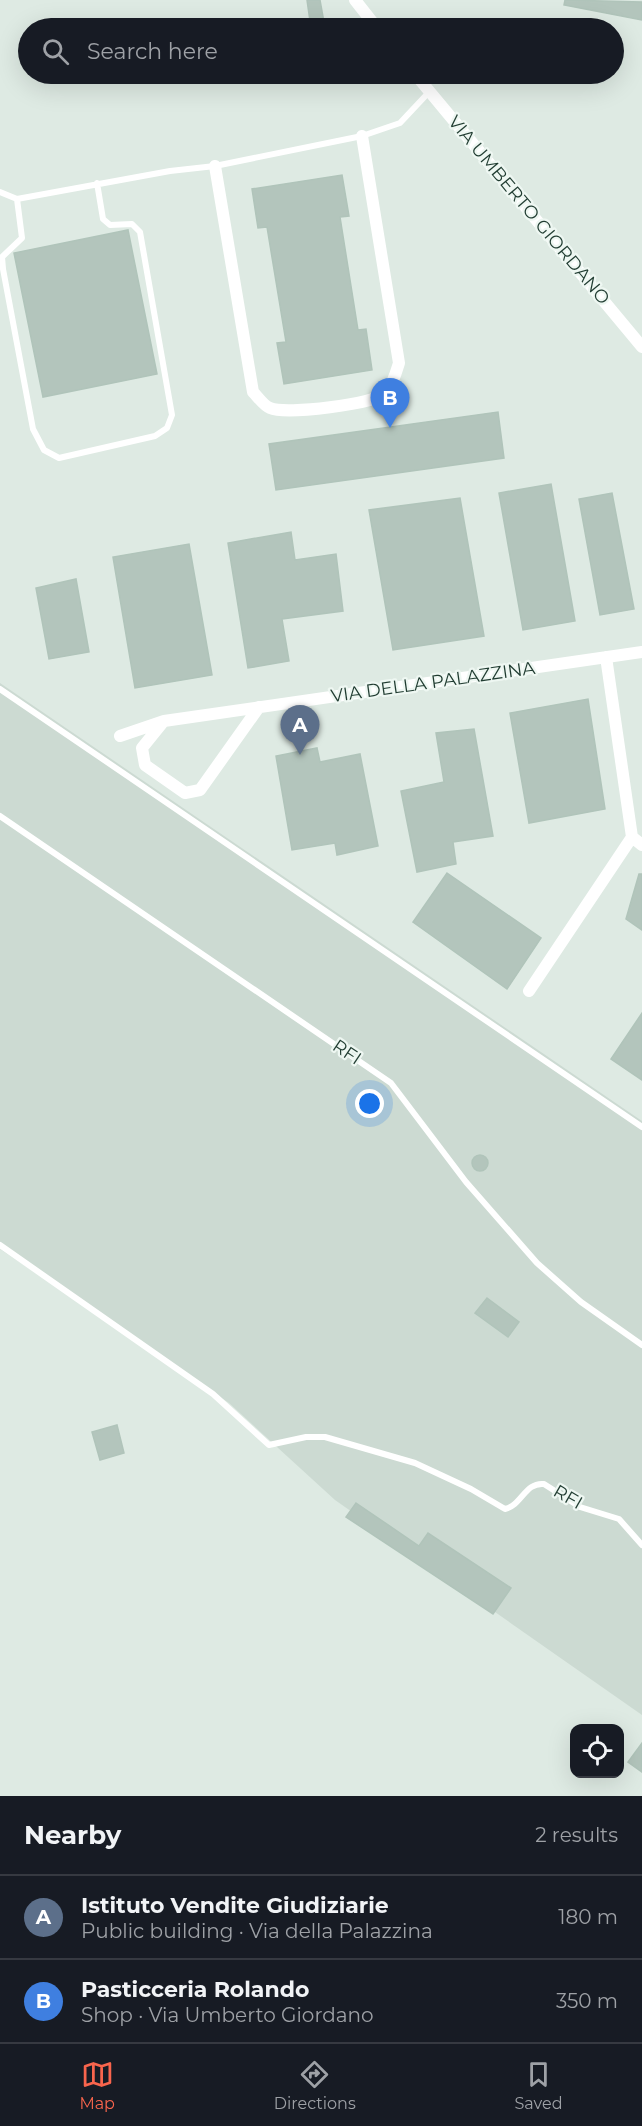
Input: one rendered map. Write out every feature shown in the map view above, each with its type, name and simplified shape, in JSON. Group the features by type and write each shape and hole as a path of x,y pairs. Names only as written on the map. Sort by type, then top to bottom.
{"street":[{"path":"356,0 370,18"},
{"name":"VIA UMBERTO GIORDANO","path":"425,84 642,347"},
{"path":"215,165 253,392 270,408 296,411 371,400 384,395 394,379 399,363 362,136"},
{"name":"VIA DELLA PALAZZINA","path":"120,736 164,721 642,652"},
{"path":"529,991 637,841 606,657"},
{"path":"164,721 142,748 145,765 185,793 200,790 259,707"}],"lane":[{"path":"0,192 17,199 97,183 215,165 362,136 400,123 430,90"},
{"path":"17,199 22,238 2,257 3,269 33,429 44,450 59,458 155,436 167,428 172,415 140,232 132,224 110,225 103,219 97,183"},
{"path":"0,689 642,1127"},
{"name":"RFI","path":"0,816 392,1083 415,1110 461,1175 537,1263 581,1302 642,1345"},
{"name":"RFI","path":"0,1245 213,1394 269,1445 306,1437 325,1437 415,1463 471,1489 505,1509 513,1507 532,1486 544,1484 580,1507 618,1519 642,1545"}],"shaded area":[{"path":"0,683 642,1121 642,1715 335,1500 229,1403 0,1249"}],"building":[{"path":"307,0 320,0 323,18 310,18"},
{"path":"565,0 642,2 642,20 564,5"},
{"path":"342,175 349,216 340,217 358,330 366,329 372,370 284,384 277,343 286,342 267,227 258,228 252,189"},
{"path":"128,230 157,374 43,397 14,253"},
{"path":"498,412 504,458 276,490 269,444"},
{"path":"551,484 575,621 523,630 499,493"},
{"path":"612,493 634,609 600,615 579,499"},
{"path":"460,498 484,636 393,650 369,510"},
{"path":"291,532 295,560 336,554 343,611 282,619 289,661 248,668 228,543"},
{"path":"189,544 212,675 135,688 113,557"},
{"path":"76,579 89,652 49,659 36,588"},
{"path":"588,699 605,809 529,823 510,713"},
{"path":"474,729 493,836 453,842 456,864 417,872 401,791 444,782 436,733"},
{"path":"317,748 320,762 360,754 378,846 337,855 335,843 292,850 276,756"},
{"path":"447,873 541,938 507,989 413,922"},
{"path":"639,874 642,874 642,930 626,919"},
{"path":"642,1013 642,1080 611,1059"},
{"path":"477,1155 483,1155 488,1163 486,1169 477,1171 472,1166 472,1160"},
{"path":"487,1298 519,1322 508,1337 475,1313"},
{"path":"117,1425 124,1453 100,1460 92,1432"},
{"path":"356,1503 419,1546 428,1533 511,1588 493,1614 346,1517"},
{"path":"642,1743 642,1772 628,1762"}],"place":[{"name":"Pasticceria Rolando","path":"390,428"},
{"name":"Istituto Vendite Giudiziarie","path":"300,755"}]}
